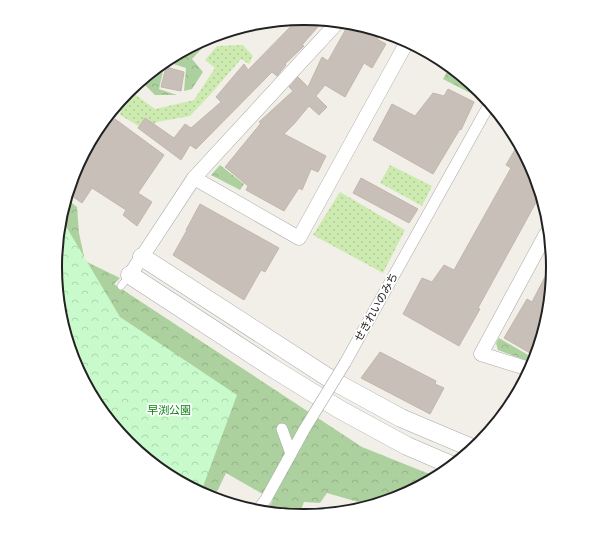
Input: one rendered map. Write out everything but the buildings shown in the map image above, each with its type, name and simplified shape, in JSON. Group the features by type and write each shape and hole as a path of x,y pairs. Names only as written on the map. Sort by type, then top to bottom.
{"street":[{"path":"333,27 194,178 125,281 271,367 339,410 407,446 446,463"},
{"path":"194,178 299,238 404,47"},
{"name":"せきれいのみち","path":"262,505 304,430 345,363 487,108"},
{"path":"524,368 481,354 544,237"},
{"path":"142,257 335,382 401,418 467,446"},
{"path":"282,429 291,454"}],"green space":[{"path":"243,45 253,56 249,64 241,59 190,116 157,122 147,131 120,115 120,109 135,94 155,109 194,100 215,68 205,60 217,46"},
{"path":"204,47 192,59 203,72 192,89 184,91 186,68 173,64"},
{"path":"163,71 159,89 177,95 155,95 145,85"},
{"path":"447,72 474,95 443,79"},
{"path":"220,165 244,184 240,190 211,175"},
{"path":"390,165 432,186 422,206 380,183"},
{"path":"340,192 405,230 383,273 313,235"},
{"path":"71,202 77,207 79,233 85,261 120,278 114,284 362,447 429,474 397,491 367,501 359,502 327,493 320,503 304,502 301,509 269,506 273,500 226,473 216,493 183,477 144,449 122,427 94,388 80,360 70,330 64,299 62,267 64,235"},
{"name":"早渕公園","path":"66,226 120,317 237,395 203,487 183,477 144,449 122,427 112,414 94,388 80,360 70,330 64,299 62,267"},
{"path":"499,338 529,356 528,361 498,350 496,343"}]}
